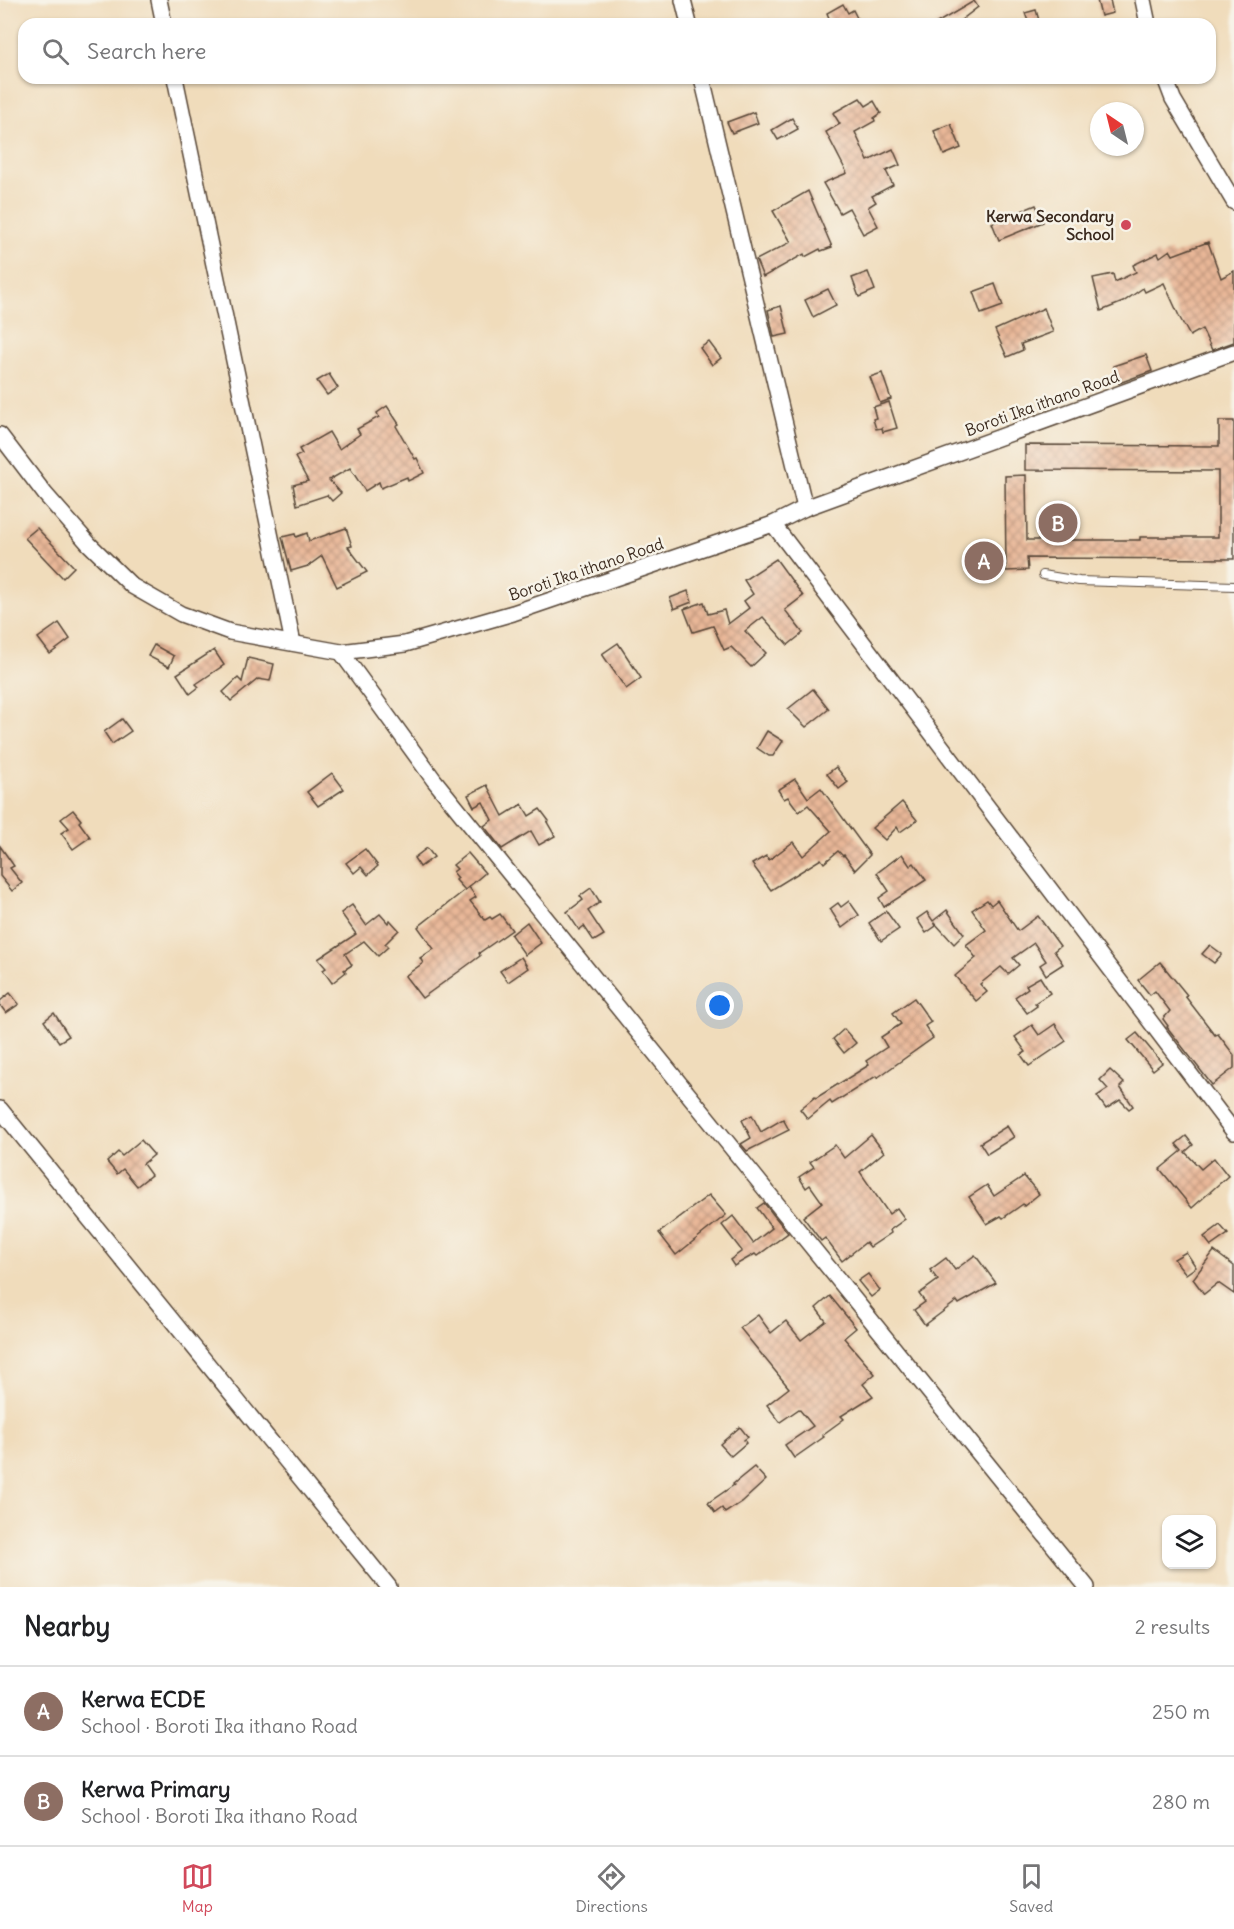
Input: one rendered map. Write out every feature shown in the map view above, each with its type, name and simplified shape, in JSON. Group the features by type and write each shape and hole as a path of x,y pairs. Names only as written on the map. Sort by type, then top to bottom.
{"street":[{"path":"159,0 163,18"},
{"path":"683,0 688,18"},
{"path":"1143,0 1147,18"},
{"path":"176,84 293,643"},
{"path":"703,84 805,508"},
{"path":"1167,84 1173,99 1234,202"},
{"name":"Boroti Ika ithano Road","path":"0,435 45,494 89,544 132,586 181,614 230,632 340,652 405,644 513,613 773,524 805,508 1234,352"},
{"path":"773,524 1234,1132"},
{"path":"340,652 434,780 1087,1587"},
{"path":"0,1109 389,1587"}],"lane":[{"path":"1043,575 1079,581 1234,586"}],"building":[{"path":"1097,0 1110,0 1113,13 1101,16"},
{"path":"974,1 978,7 964,18 945,18"},
{"path":"843,4 848,13 853,10 857,18 829,18 827,13"},
{"path":"1036,10 1038,18 1027,18 1025,13"},
{"path":"860,98 866,106 874,101 881,113 874,118 875,121 855,132 868,161 893,149 900,165 886,171 893,185 872,196 876,202 868,207 878,226 863,234 849,208 840,213 823,183 847,173 826,132 840,124 833,113"},
{"path":"754,112 758,123 732,133 727,122"},
{"path":"792,118 798,129 778,140 772,130"},
{"path":"951,124 961,148 944,155 934,131"},
{"path":"808,191 832,247 821,251 820,249 805,257 804,254 763,277 756,260 791,242 773,211"},
{"path":"1036,205 1043,222 999,240 992,223"},
{"path":"1208,242 1221,278 1234,271 1234,342 1212,350 1202,329 1190,336 1164,283 1145,292 1143,288 1123,302 1101,311 1093,278 1113,274 1115,282 1136,272 1133,265 1158,253 1160,257 1170,250 1173,255"},
{"path":"868,272 875,290 859,297 852,278"},
{"path":"995,284 1003,306 981,314 973,292"},
{"path":"828,289 836,305 813,317 805,300"},
{"path":"781,306 788,334 774,337 768,310"},
{"path":"1044,308 1053,332 1021,344 1023,350 1007,357 995,330"},
{"path":"709,342 721,358 712,365 700,348"},
{"path":"1146,355 1152,371 1119,383 1113,366"},
{"path":"882,373 891,399 880,403 870,377"},
{"path":"329,374 338,388 327,395 317,381"},
{"path":"889,402 897,428 883,432 882,428 876,429 873,407"},
{"path":"387,406 399,424 396,426 424,473 408,481 407,477 381,488 379,482 365,491 350,468 329,480 341,493 332,501 327,495 297,505 293,485 308,481 295,457 302,454 299,449 329,432 339,449 360,434 357,429 379,417 377,413"},
{"path":"1219,421 1234,421 1234,559 1027,558 1028,570 1006,571 1005,476 1026,475 1027,540 1218,537 1218,471 1025,470 1025,445 1219,446"},
{"path":"37,528 74,567 63,578 25,538"},
{"path":"346,528 352,546 348,547 367,572 337,587 322,556 308,566 291,571 282,537 295,534 296,537 307,533 309,541"},
{"path":"776,559 803,596 785,610 803,633 788,645 763,617 745,631 766,653 751,667 731,647 724,650 713,626 693,632 684,609 704,602 708,614 724,610 728,624 749,608 744,601 753,594 744,580"},
{"path":"688,591 692,602 674,609 670,598"},
{"path":"59,623 70,639 50,654 38,638"},
{"path":"618,643 641,678 626,689 602,654"},
{"path":"154,645 174,656 169,667 148,656"},
{"path":"214,650 224,665 196,684 199,687 190,694 177,674"},
{"path":"248,658 274,664 270,681 258,679 231,701 223,692 238,678 242,682"},
{"path":"813,689 829,709 806,727 788,709"},
{"path":"122,719 131,731 112,744 104,732"},
{"path":"767,731 783,741 773,756 757,748"},
{"path":"836,767 848,782 839,789 827,774"},
{"path":"332,773 344,789 318,806 307,792"},
{"path":"795,779 808,798 821,788 870,855 855,870 844,855 838,851 824,863 821,859 771,890 752,864 766,856 769,860 793,842 803,856 831,831 808,805 799,812 788,797 784,799 778,790"},
{"path":"487,785 503,816 522,804 529,816 540,809 549,821 547,822 555,836 539,845 531,831 502,849 484,826 492,820 483,802 474,807 468,795"},
{"path":"902,802 917,820 900,832 897,827 885,840 872,828"},
{"path":"73,810 90,837 73,849 61,833 69,828 61,819"},
{"path":"0,846 14,866 10,868 22,883 12,891 0,876"},
{"path":"427,848 434,857 420,867 414,858"},
{"path":"365,849 378,866 368,875 361,867 354,873 346,863"},
{"path":"468,853 485,873 465,890 456,880 458,878 453,872 457,869 453,865"},
{"path":"902,854 910,866 914,863 926,880 884,907 879,898 889,891 877,873"},
{"path":"469,887 476,897 470,901 485,920 500,914 512,930 422,998 405,976 423,963 420,958 434,949 418,927"},
{"path":"591,888 600,902 588,911 604,935 594,941 584,926 579,930 567,912 583,900 580,896"},
{"path":"987,900 991,905 997,900 1018,931 1038,916 1060,946 1054,951 1063,964 1046,975 1040,965 1046,961 1034,943 1013,958 1019,965 1008,974 1001,967 980,984 987,992 976,1001 955,976 976,958 966,945 986,930 972,910"},
{"path":"849,901 859,915 842,928 830,909 838,903 841,907"},
{"path":"352,905 366,925 380,914 388,923 390,920 399,930 385,944 388,947 378,956 364,941 345,954 352,965 332,983 323,970 326,968 318,959 356,934 341,913"},
{"path":"947,910 964,934 954,944 934,922 936,926 926,933 917,919 927,912 933,921"},
{"path":"886,911 899,929 881,941 869,923"},
{"path":"527,922 541,943 525,955 511,935"},
{"path":"1210,945 1222,954 1214,963 1202,954"},
{"path":"521,957 528,968 508,982 500,971"},
{"path":"1160,962 1215,1035 1218,1034 1234,1055 1234,1068 1212,1085 1167,1027 1163,1019 1170,1011 1155,991 1150,995 1138,980"},
{"path":"1040,977 1050,993 1035,1003 1037,1006 1027,1013 1015,997 1028,988 1026,985"},
{"path":"10,993 19,1004 6,1013 0,1001"},
{"path":"914,998 931,1022 925,1026 933,1038 877,1078 876,1076 832,1104 830,1101 808,1119 800,1109 815,1097 869,1065 866,1061 887,1047 881,1037 901,1024 893,1013"},
{"path":"54,1013 69,1036 59,1042 44,1021"},
{"path":"1055,1024 1066,1041 1029,1066 1021,1055 1026,1052 1015,1037 1032,1025 1039,1035"},
{"path":"844,1029 856,1043 844,1053 833,1039"},
{"path":"1137,1033 1162,1063 1153,1070 1128,1040"},
{"path":"1110,1070 1124,1083 1120,1087 1133,1106 1129,1109 1120,1100 1106,1109 1097,1096 1108,1089 1100,1080"},
{"path":"752,1115 761,1132 783,1119 789,1130 747,1151 741,1144 751,1138 742,1120"},
{"path":"1007,1126 1014,1137 987,1154 980,1143"},
{"path":"871,1135 884,1152 860,1172 889,1214 897,1208 905,1219 890,1230 891,1233 870,1247 866,1242 842,1261 825,1238 821,1241 803,1217 822,1202 810,1185 806,1188 799,1177 814,1167 810,1162 835,1145 844,1158"},
{"path":"1186,1136 1193,1145 1185,1152 1201,1169 1214,1158 1228,1176 1192,1208 1160,1169 1182,1151 1176,1144"},
{"path":"141,1140 154,1155 143,1164 151,1175 137,1186 123,1169 117,1174 107,1162 118,1152 122,1156"},
{"path":"1024,1176 1039,1194 1024,1206 1023,1204 1003,1218 1001,1216 987,1224 969,1197 987,1185 994,1196"},
{"path":"709,1195 726,1215 676,1255 659,1233"},
{"path":"764,1203 788,1233 757,1256 755,1254 734,1266 730,1260 742,1251 722,1225 733,1216 753,1243 772,1228 757,1208"},
{"path":"1220,1225 1228,1234 1211,1246 1204,1237"},
{"path":"1214,1251 1234,1266 1234,1294 1218,1283 1204,1294 1193,1279"},
{"path":"1186,1252 1196,1267 1186,1274 1174,1259"},
{"path":"975,1255 996,1283 959,1304 957,1301 925,1325 914,1310 925,1302 919,1294 938,1280 930,1270 946,1258 955,1270"},
{"path":"868,1274 880,1290 871,1297 858,1281"},
{"path":"830,1296 856,1328 844,1338 875,1374 863,1384 873,1396 841,1416 844,1419 822,1435 824,1437 794,1458 785,1445 813,1426 799,1409 780,1422 767,1405 789,1388 740,1328 758,1315 771,1333 786,1321 801,1340 826,1321 816,1308"},
{"path":"740,1427 748,1437 744,1440 746,1443 731,1456 720,1444"},
{"path":"754,1467 766,1480 742,1502 725,1513 722,1508 715,1513 708,1503 734,1485"}],"place":[{"name":"Kerwa Secondary School","path":"1126,225"},
{"name":"Kerwa Primary","path":"1058,523"},
{"name":"Kerwa ECDE","path":"984,561"}]}
